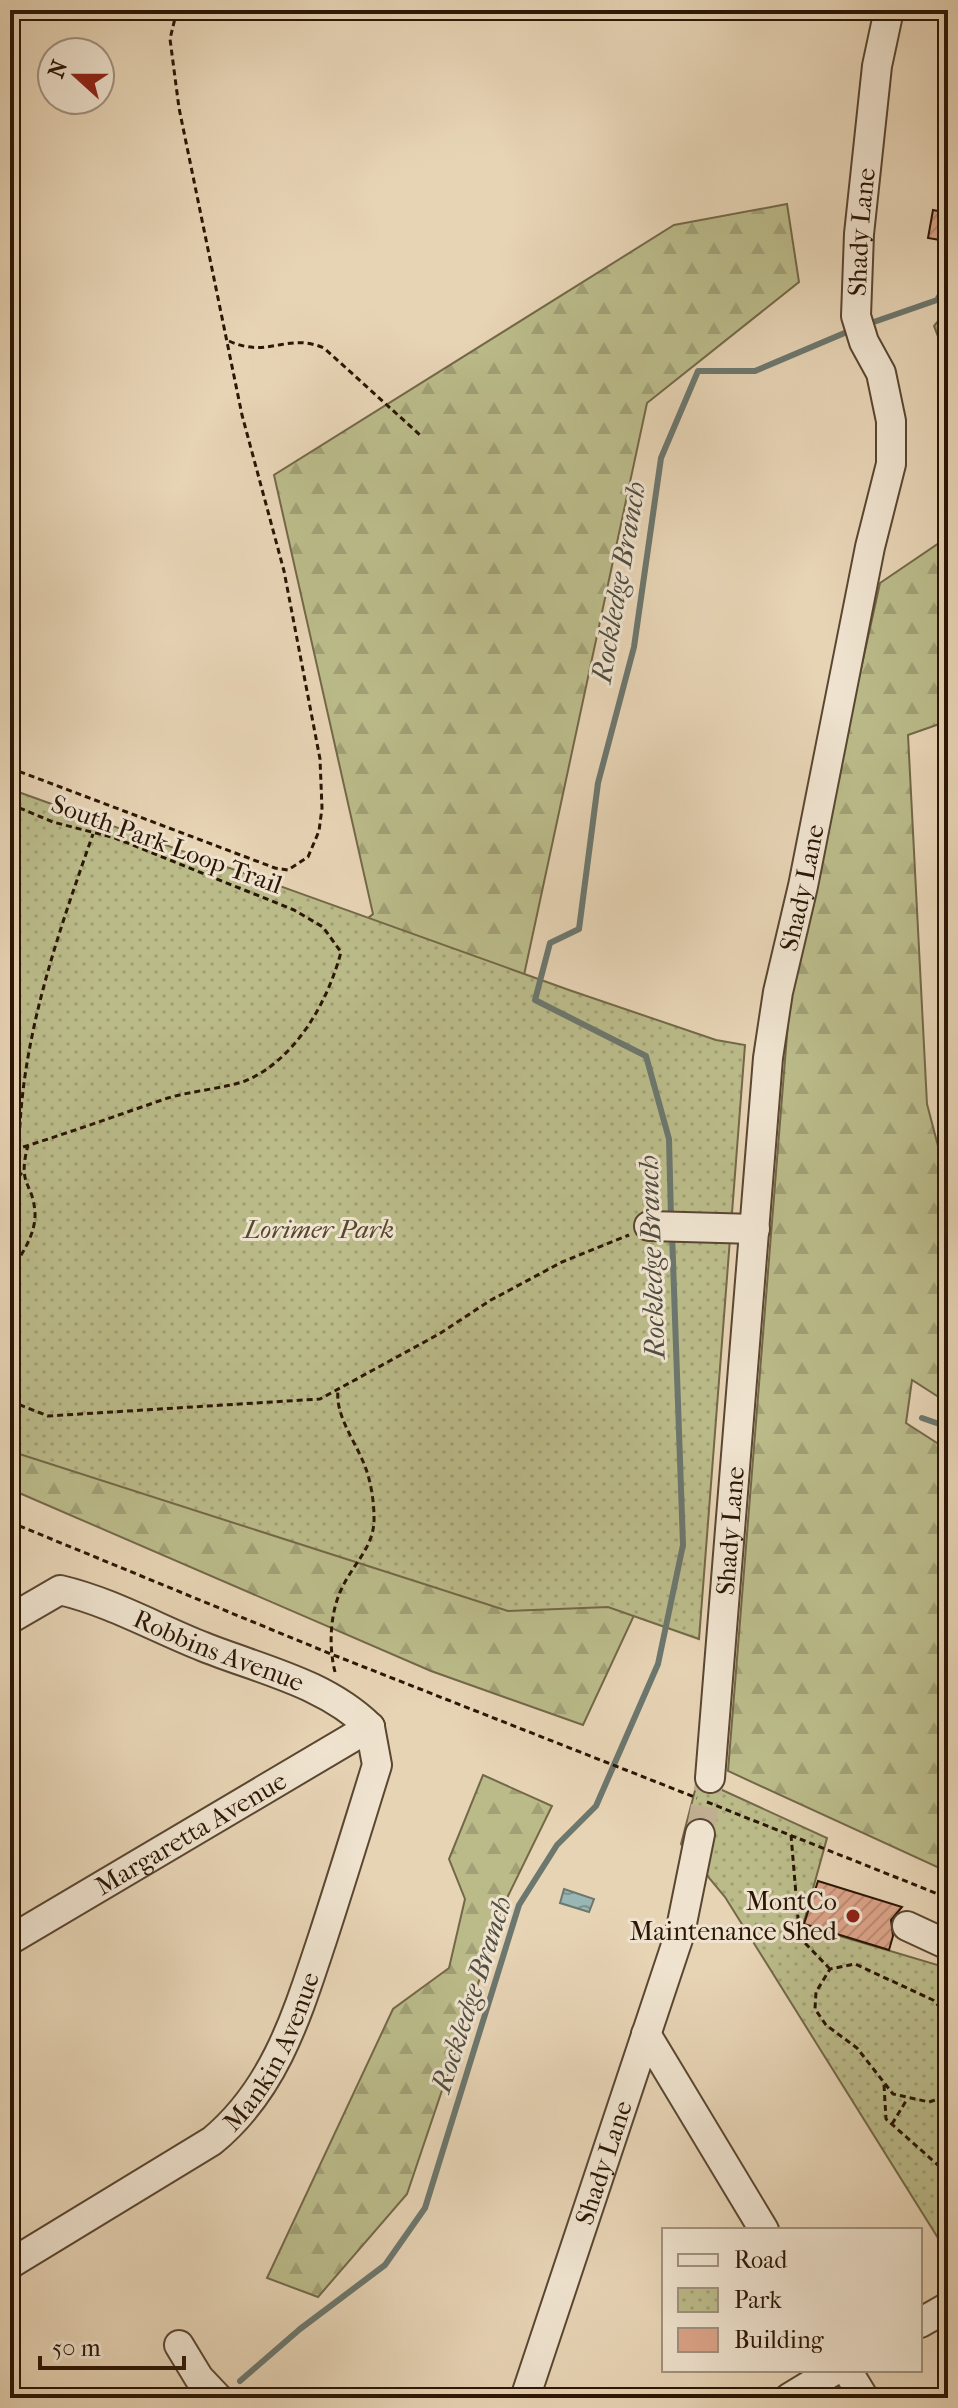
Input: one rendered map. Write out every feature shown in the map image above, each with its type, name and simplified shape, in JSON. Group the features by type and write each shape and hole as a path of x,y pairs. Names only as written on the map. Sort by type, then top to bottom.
{"street":[{"name":"Shady Lane","path":"710,1778 768,1058 778,992 803,886 870,547 891,464 891,421 881,373 860,329 859,234 877,66 889,10"},
{"path":"649,1226 681,1224 755,1229"},
{"name":"Robbins Avenue","path":"10,1619 60,1590 91,1597 332,1698 352,1710 370,1727"},
{"name":"Margaretta Avenue","path":"10,1940 370,1727"},
{"name":"Mankin Avenue","path":"10,2264 212,2141 238,2119 259,2090 288,2041 377,1765 370,1727"},
{"name":"Shady Lane","path":"525,2398 680,1933 700,1834"},
{"path":"907,1926 942,1918"},
{"path":"646,2034 763,2228"},
{"path":"922,2322 948,2307"},
{"path":"179,2345 199,2378 218,2398"},
{"path":"789,2398 832,2372"},
{"path":"848,2372 864,2398"}],"path":[{"path":"10,768 259,863 288,870 308,857 319,831 322,808 320,759 284,571 268,501 253,460 179,108 170,39 177,10"},
{"path":"229,341 247,349 265,349 293,342 311,342 324,348 420,435"},
{"name":"South Park Loop Trail","path":"10,804 53,822 94,832 294,910 323,927 341,952 334,979 306,1029 282,1057 245,1081 168,1098 113,1120 28,1145"},
{"path":"19,1148 20,1098 33,1020 94,832"},
{"path":"10,1151 28,1145 22,1175 35,1217 31,1234 10,1272"},
{"path":"10,1165 22,1175"},
{"path":"10,1401 48,1416 320,1399 562,1262 649,1226"},
{"path":"332,1698 336,1678 331,1654 334,1609 343,1584 372,1540 374,1519 366,1469 336,1404 338,1390"},
{"path":"10,1522 331,1654 791,1835 942,1918"},
{"path":"791,1835 799,1930 804,1942 830,1969"},
{"path":"948,2015 933,2000 855,1964 830,1969 816,1992 815,2009 826,2025 857,2048 884,2085 907,2099 929,2102 948,2096"},
{"path":"884,2085 886,2119 948,2174"},
{"path":"892,2124 907,2099"}],"green space":[{"path":"787,204 799,282 647,403 515,1017 657,1566 583,1725 431,1671 10,1489 10,1158 188,1062 373,914 274,475 674,225"},
{"path":"948,309 948,363 934,326"},
{"path":"948,537 948,721 908,735 927,1104 948,1184 948,1403 912,1380 906,1423 948,1450 948,1872 728,1771 791,985 880,583"},
{"name":"Lorimer Park","path":"10,789 569,990 716,1040 745,1045 699,1639 608,1607 508,1611 10,1451"},
{"path":"483,1775 552,1806 507,1898 407,2194 318,2297 267,2278 393,2009 449,1968 465,1899 449,1859"},
{"path":"698,1779 827,1838 803,1925 941,1966 948,1976 948,2254 725,1897 681,1844"}],"water":[{"path":"564,1889 594,1899 589,1912 560,1903"}],"building":[{"path":"933,210 948,213 946,241 928,238"},
{"name":"MontCo Maintenance Shed","path":"818,1881 902,1907 891,1920 893,1936 889,1950 804,1924"}],"waterway":[{"name":"Rockledge Branch","path":"868,324 937,300 948,282"},
{"name":"Rockledge Branch","path":"671,1217 669,1139 646,1056 535,1000 550,943 579,929 598,783 634,647 661,458 698,371 755,371 854,329"},
{"name":"Rockledge Branch","path":"240,2381 300,2329 385,2265 425,2208 519,1905 557,1845 596,1806 658,1664 683,1545 672,1233"},
{"path":"922,1418 948,1427"}],"tunnel":[{"path":"700,1834 710,1778"}],"place":[{"name":"MontCo Maintenance Shed","path":"853,1916"}]}
